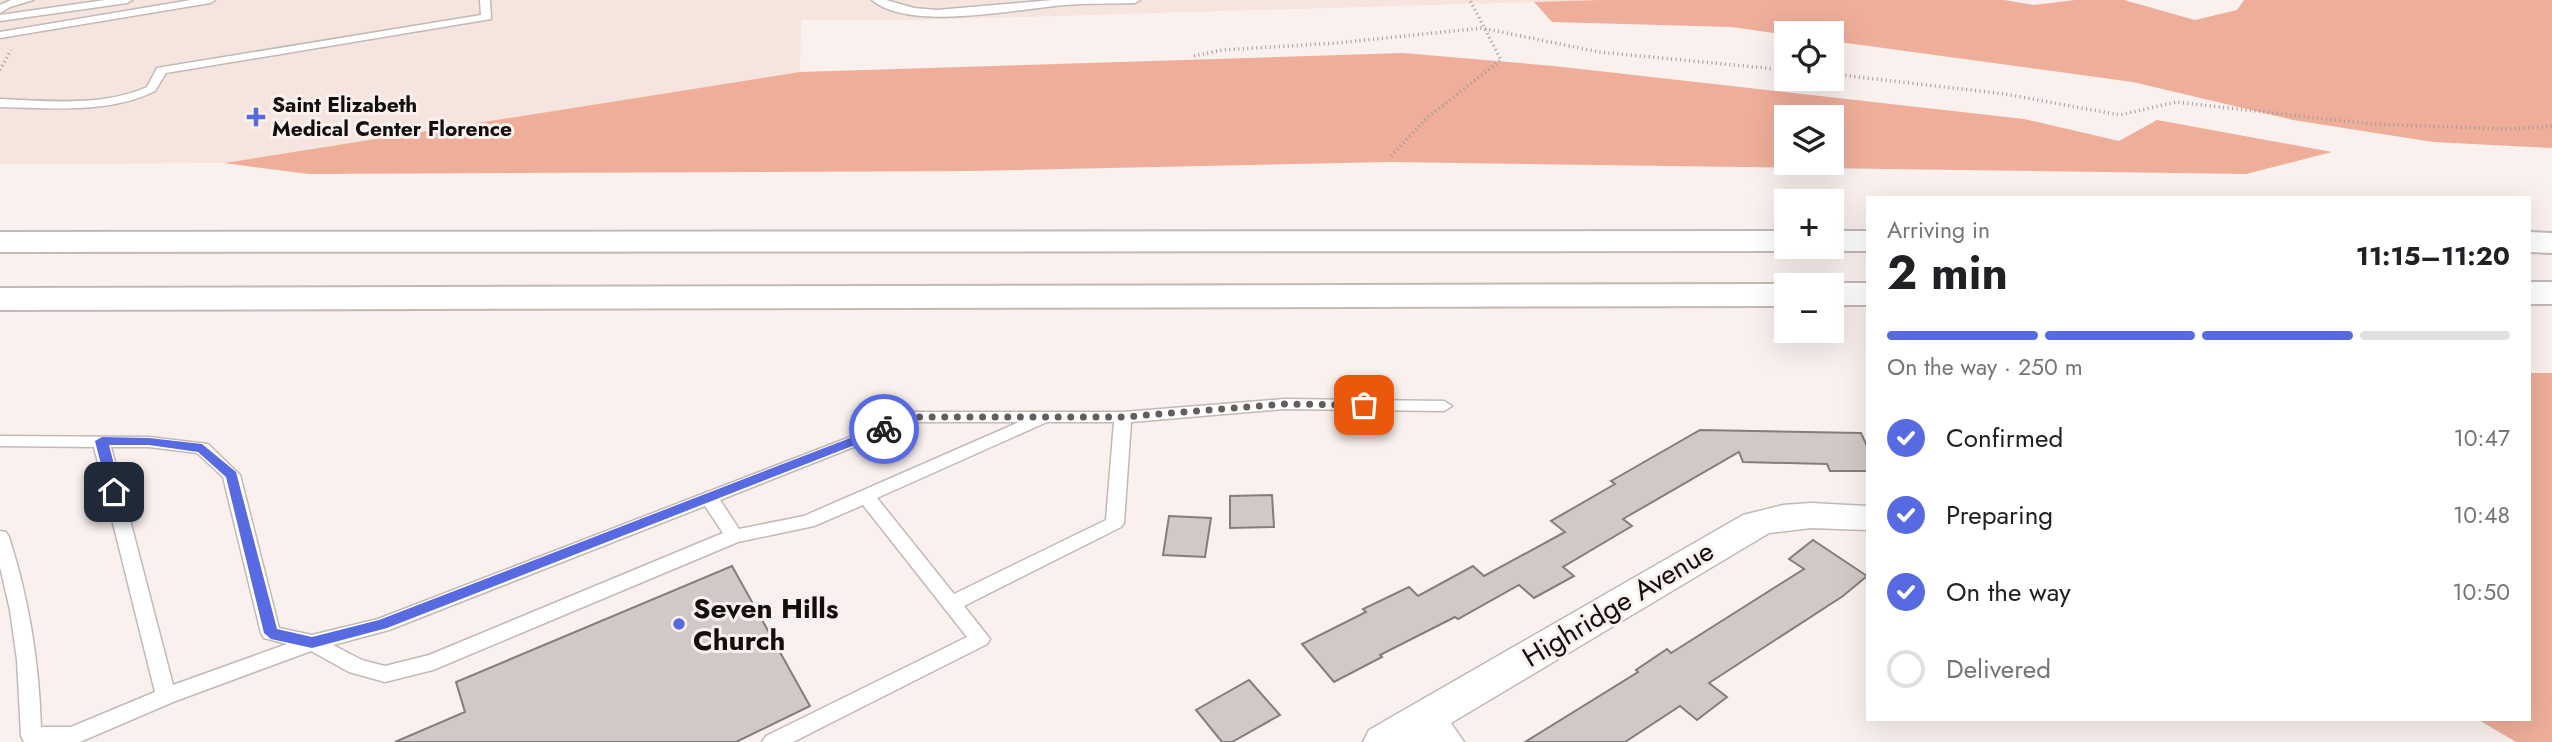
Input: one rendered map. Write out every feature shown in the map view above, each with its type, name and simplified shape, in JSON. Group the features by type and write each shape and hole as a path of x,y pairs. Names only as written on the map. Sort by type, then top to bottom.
{"highway":[{"path":"2531,225 2552,225"},
{"path":"0,242 1774,241"},
{"path":"1844,241 1866,241"},
{"path":"2531,242 2552,243"},
{"path":"2531,293 2552,293"},
{"path":"1844,295 1866,294"},
{"path":"0,299 1774,295"},
{"path":"0,310 94,300"}],"street":[{"name":"Highridge Avenue","path":"1384,742 1432,731 1756,524 1775,517 1866,518"}],"lane":[{"path":"0,10 7,4 28,0"},
{"path":"0,18 66,4 127,0"},
{"path":"0,35 210,0"},
{"path":"0,103 71,104 130,97 151,90 162,70 487,17 485,0"},
{"path":"877,0 909,12 1006,10 1054,3 1135,0"},
{"path":"0,537 11,568 30,689 31,736 72,736 166,696 312,643 382,625 915,417 1123,417 1284,404 1444,406"},
{"path":"0,441 149,442 202,448 232,475 271,633 312,643 356,666 385,674 433,662 734,536 808,522 1046,416"},
{"path":"951,604 1115,523 1123,417"},
{"path":"102,441 166,696"},
{"path":"773,742 980,639 866,496"},
{"path":"709,497 734,536"}],"path":[{"path":"1391,156 1428,117 1501,60 1469,0"},
{"path":"1194,55 1222,50 1338,43 1482,28 1599,52 1774,69"},
{"path":"1844,75 2005,94 2120,115 2176,102 2371,124 2511,129 2552,125"}],"shaded area":[{"name":"Saint Elizabeth Medical Center Florence","path":"0,0 1599,0 919,20 801,20 800,72 224,163 0,164"},
{"path":"2004,0 2034,5 2075,0 2124,0 2195,20 2237,10 2244,0 2552,0 2552,148 2433,142 2293,120 2133,82 1844,43 1844,21 1774,21 1774,33 1732,27 1552,22 1534,2"},
{"path":"1403,53 1554,66 2024,119 2119,141 2157,120 2332,152 2246,174 1844,168 1844,105 1774,105 1774,167 1390,162 972,171 309,174 224,163 800,72"},
{"path":"2531,373 2552,373 2552,742 2516,742 2480,721 2531,721"}],"building":[{"path":"1700,430 1861,433 1866,444 1866,471 1830,471 1827,464 1743,462 1739,452 1623,519 1632,526 1563,567 1574,576 1534,598 1519,585 1458,619 1455,617 1380,655 1382,657 1334,682 1302,644 1366,612 1363,609 1409,587 1418,596 1473,566 1484,576 1565,532 1551,521 1615,484 1611,481"},
{"path":"1272,495 1274,527 1230,528 1230,496"},
{"path":"1169,516 1211,518 1205,557 1163,555"},
{"path":"1813,540 1866,577 1843,596 1709,683 1727,697 1697,720 1680,706 1625,742 1525,742 1638,672 1636,670 1667,649 1671,653 1804,569 1789,559"},
{"name":"Seven Hills Church","path":"732,566 810,706 736,742 395,742 465,712 456,682"},
{"path":"1249,680 1280,715 1232,742 1222,742 1196,710"}],"way so far":[{"path":"884,429 915,417 1123,417 1284,404 1364,405"}],"place":[{"name":"Saint Elizabeth Medical Center Florence","path":"256,117"},
{"name":"Seven Hills Church","path":"679,624"}],"route":[{"path":"114,492 102,441 149,442 202,448 232,475 271,633 312,643 382,625 884,429"}]}
